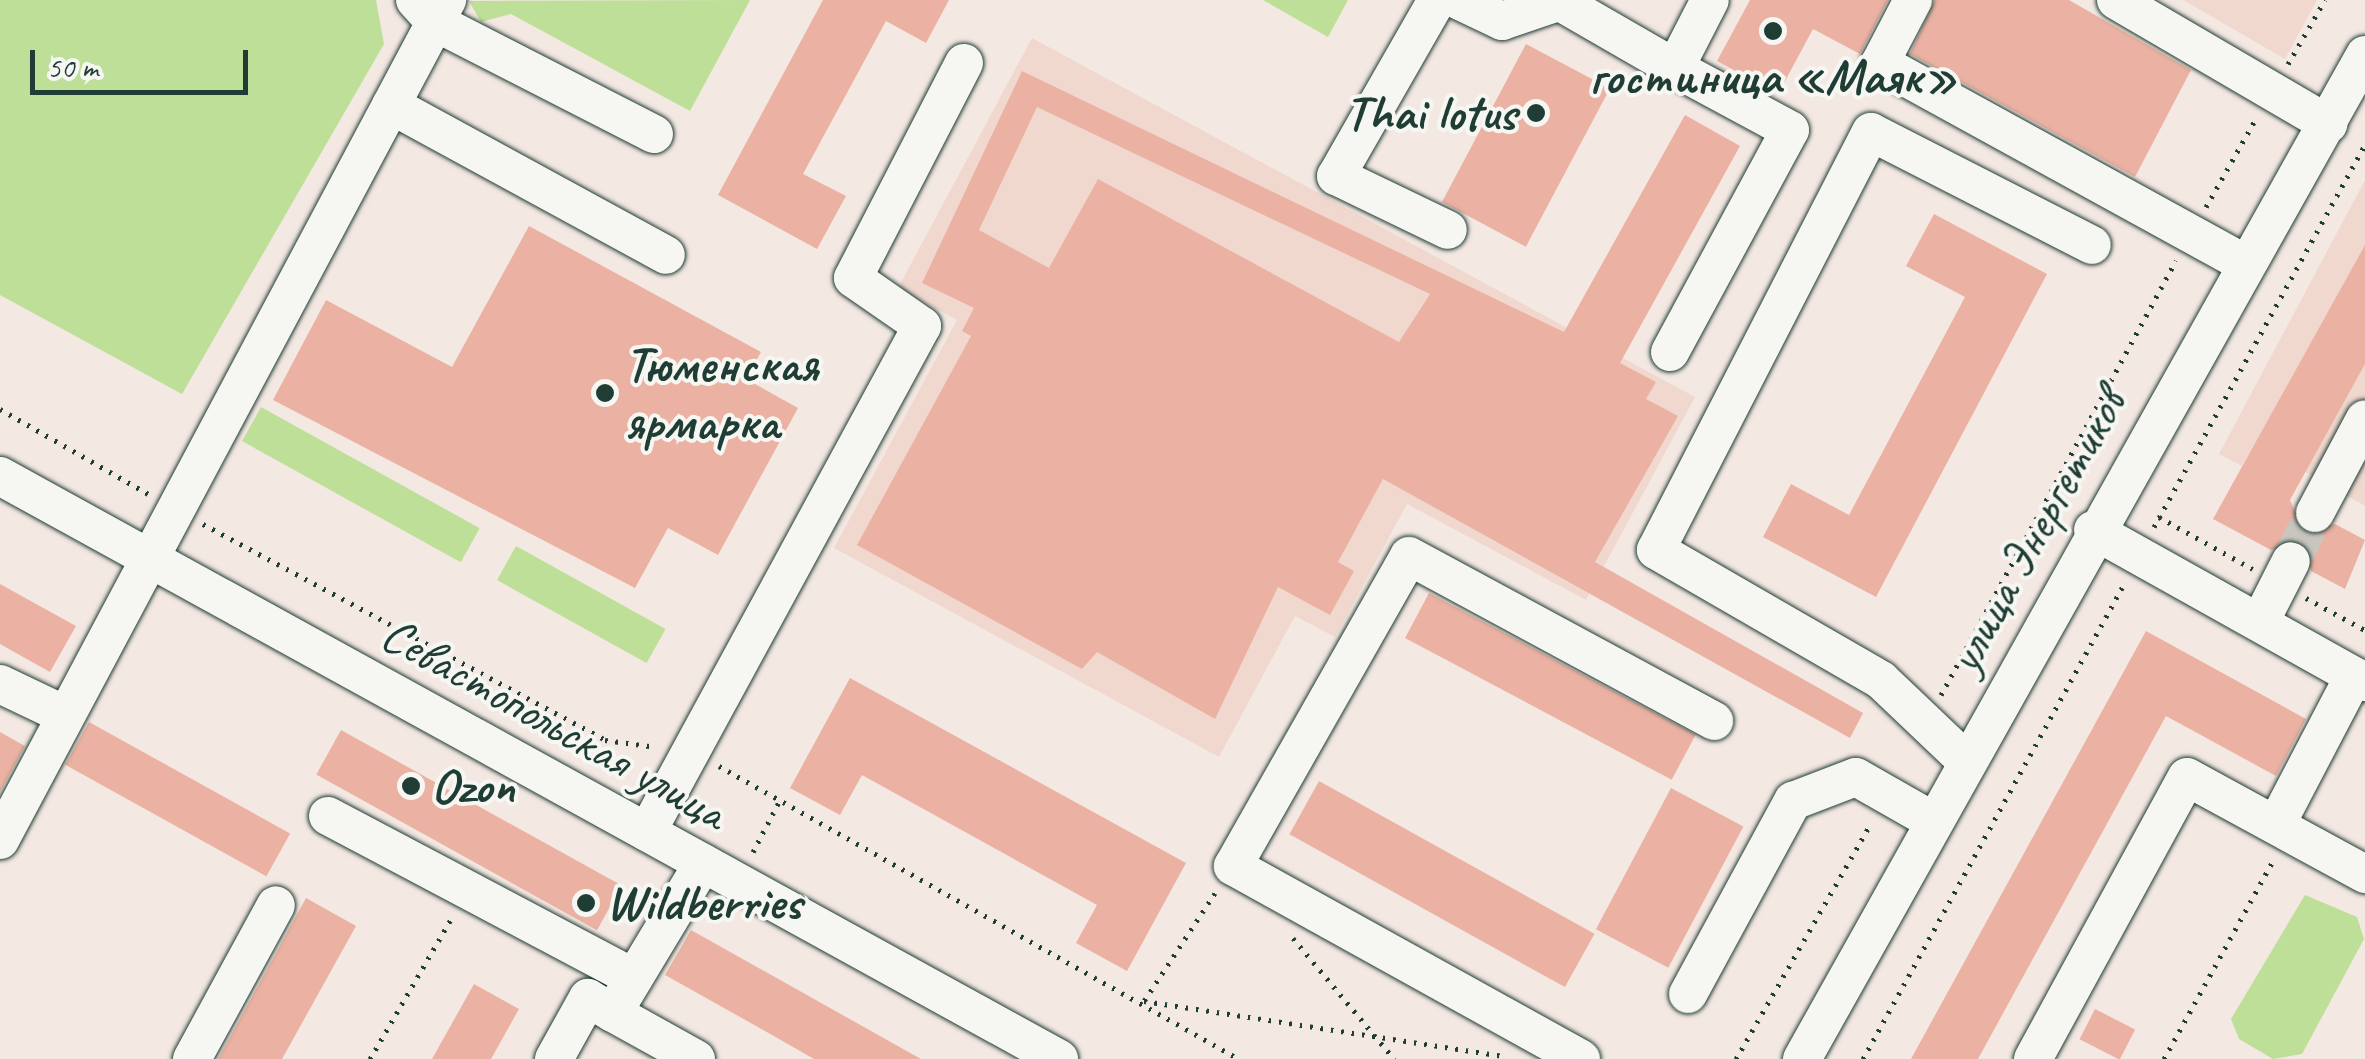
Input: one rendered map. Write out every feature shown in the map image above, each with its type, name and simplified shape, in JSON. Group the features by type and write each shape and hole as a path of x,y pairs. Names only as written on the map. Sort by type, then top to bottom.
{"street":[{"path":"1437,0 1336,176 1448,230"},
{"path":"1458,0 1502,21 1556,1 1790,130 1670,352"},
{"path":"1675,68 1710,0"},
{"path":"1912,0 1880,63 2244,263"},
{"path":"2116,0 2328,124"},
{"path":"0,840 146,556 391,104 433,7 654,134"},
{"name":"улица Энергетиков","path":"1802,1059 2092,530 2365,56"},
{"path":"647,832 922,326 854,278 964,63"},
{"path":"391,104 666,255"},
{"path":"1966,760 1929,716 1656,550 1871,132 2092,244"},
{"path":"2315,514 2365,419"},
{"name":"Севастопольская улица","path":"0,476 1060,1059"},
{"path":"2092,530 2359,679 2282,828"},
{"path":"1581,1059 1233,866 1409,556 1714,722"},
{"path":"2260,622 2291,561"},
{"path":"0,684 64,715"},
{"path":"2034,1059 2187,776 2365,874"},
{"path":"1688,994 1793,801 1856,777 1889,791 1933,821"},
{"path":"328,816 634,978"},
{"path":"613,1014 703,863"},
{"path":"192,1059 276,905"},
{"path":"554,1059 588,998 696,1059"}],"path":[{"path":"1929,716 2192,233 2325,0"},
{"path":"1862,1059 2365,145"},
{"path":"0,409 172,508 604,740 690,751 1144,1001 1240,1059"},
{"path":"1736,1059 1889,791"},
{"path":"737,881 780,800"},
{"path":"2164,1059 2282,828"},
{"path":"1144,1001 1233,866"},
{"path":"370,1059 428,972 464,888"},
{"path":"1284,927 1394,1059"},
{"path":"1144,1001 1520,1059"}],"shaded area":[{"path":"2183,0 2317,0 2285,59"},
{"path":"1032,38 1695,397 1586,600 1407,504 1335,637 1295,616 1219,757 834,548 957,320 898,288"},
{"path":"2365,180 2365,506 2255,443 2242,466 2219,454"}],"green space":[{"path":"0,0 376,0 384,44 182,394 0,295"},
{"path":"750,0 690,111 511,14 481,22 469,1"},
{"path":"1263,0 1348,0 1328,37"},
{"path":"261,407 480,528 461,562 242,441"},
{"path":"516,546 666,629 647,663 497,580"},
{"path":"2305,895 2357,917 2364,939 2302,1054 2273,1059 2239,1039 2231,1019"}],"building":[{"path":"823,0 949,0 926,43 886,21 803,174 846,196 817,249 718,195"},
{"name":"гостиница «Маяк»","path":"1750,0 1888,0 1860,54 1813,29 1778,94 1717,61"},
{"path":"1935,0 2069,0 2191,70 2135,177 1910,54"},
{"path":"1526,44 1610,89 1526,247 1442,202"},
{"path":"1022,71 1564,332 1685,115 1740,146 1620,363 1656,382 1646,399 1678,416 1595,562 1863,713 1850,738 1383,479 1338,562 1354,571 1330,615 1278,587 1215,719 1097,652 1082,669 857,545 971,336 962,331 974,308 922,283","holes":["1037,107 1430,294 1399,342 1098,179 1049,268 979,230"]},
{"path":"1934,214 2047,274 1876,597 1763,537 1791,484 1849,515 1965,297 1906,266"},
{"name":"Тюменская ярмарка","path":"529,226 761,352 746,379 798,408 718,555 668,528 635,588 273,400 326,300 452,367"},
{"path":"2365,245 2365,364 2290,500 2304,532 2335,524 2365,540 2345,589 2311,571 2302,542 2271,550 2213,519"},
{"path":"0,584 76,626 50,672 0,644"},
{"path":"1429,593 1696,735 1672,780 1405,638"},
{"path":"2146,631 2306,719 2276,776 2166,716 1978,1059 1911,1059"},
{"path":"850,678 1186,863 1127,971 1076,943 1097,905 862,775 840,815 790,788"},
{"path":"89,722 290,834 266,876 65,765"},
{"path":"341,730 622,886 597,930 316,775"},
{"path":"0,732 25,746 0,792"},
{"path":"1319,781 1595,934 1565,987 1289,834"},
{"path":"1671,788 1743,826 1668,968 1596,929"},
{"path":"306,898 356,926 282,1059 218,1059"},
{"path":"691,930 921,1059 814,1059 665,975"},
{"path":"474,984 519,1009 491,1059 432,1059"},
{"path":"2095,1009 2135,1029 2120,1059 2080,1039"}],"tunnel":[{"path":"2291,561 2315,513"}],"place":[{"name":"гостиница «Маяк»","path":"1773,31"},
{"name":"Thai lotus","path":"1536,113"},
{"name":"Тюменская ярмарка","path":"605,393"},
{"name":"Ozon","path":"411,786"},
{"name":"Wildberries","path":"586,903"}]}
